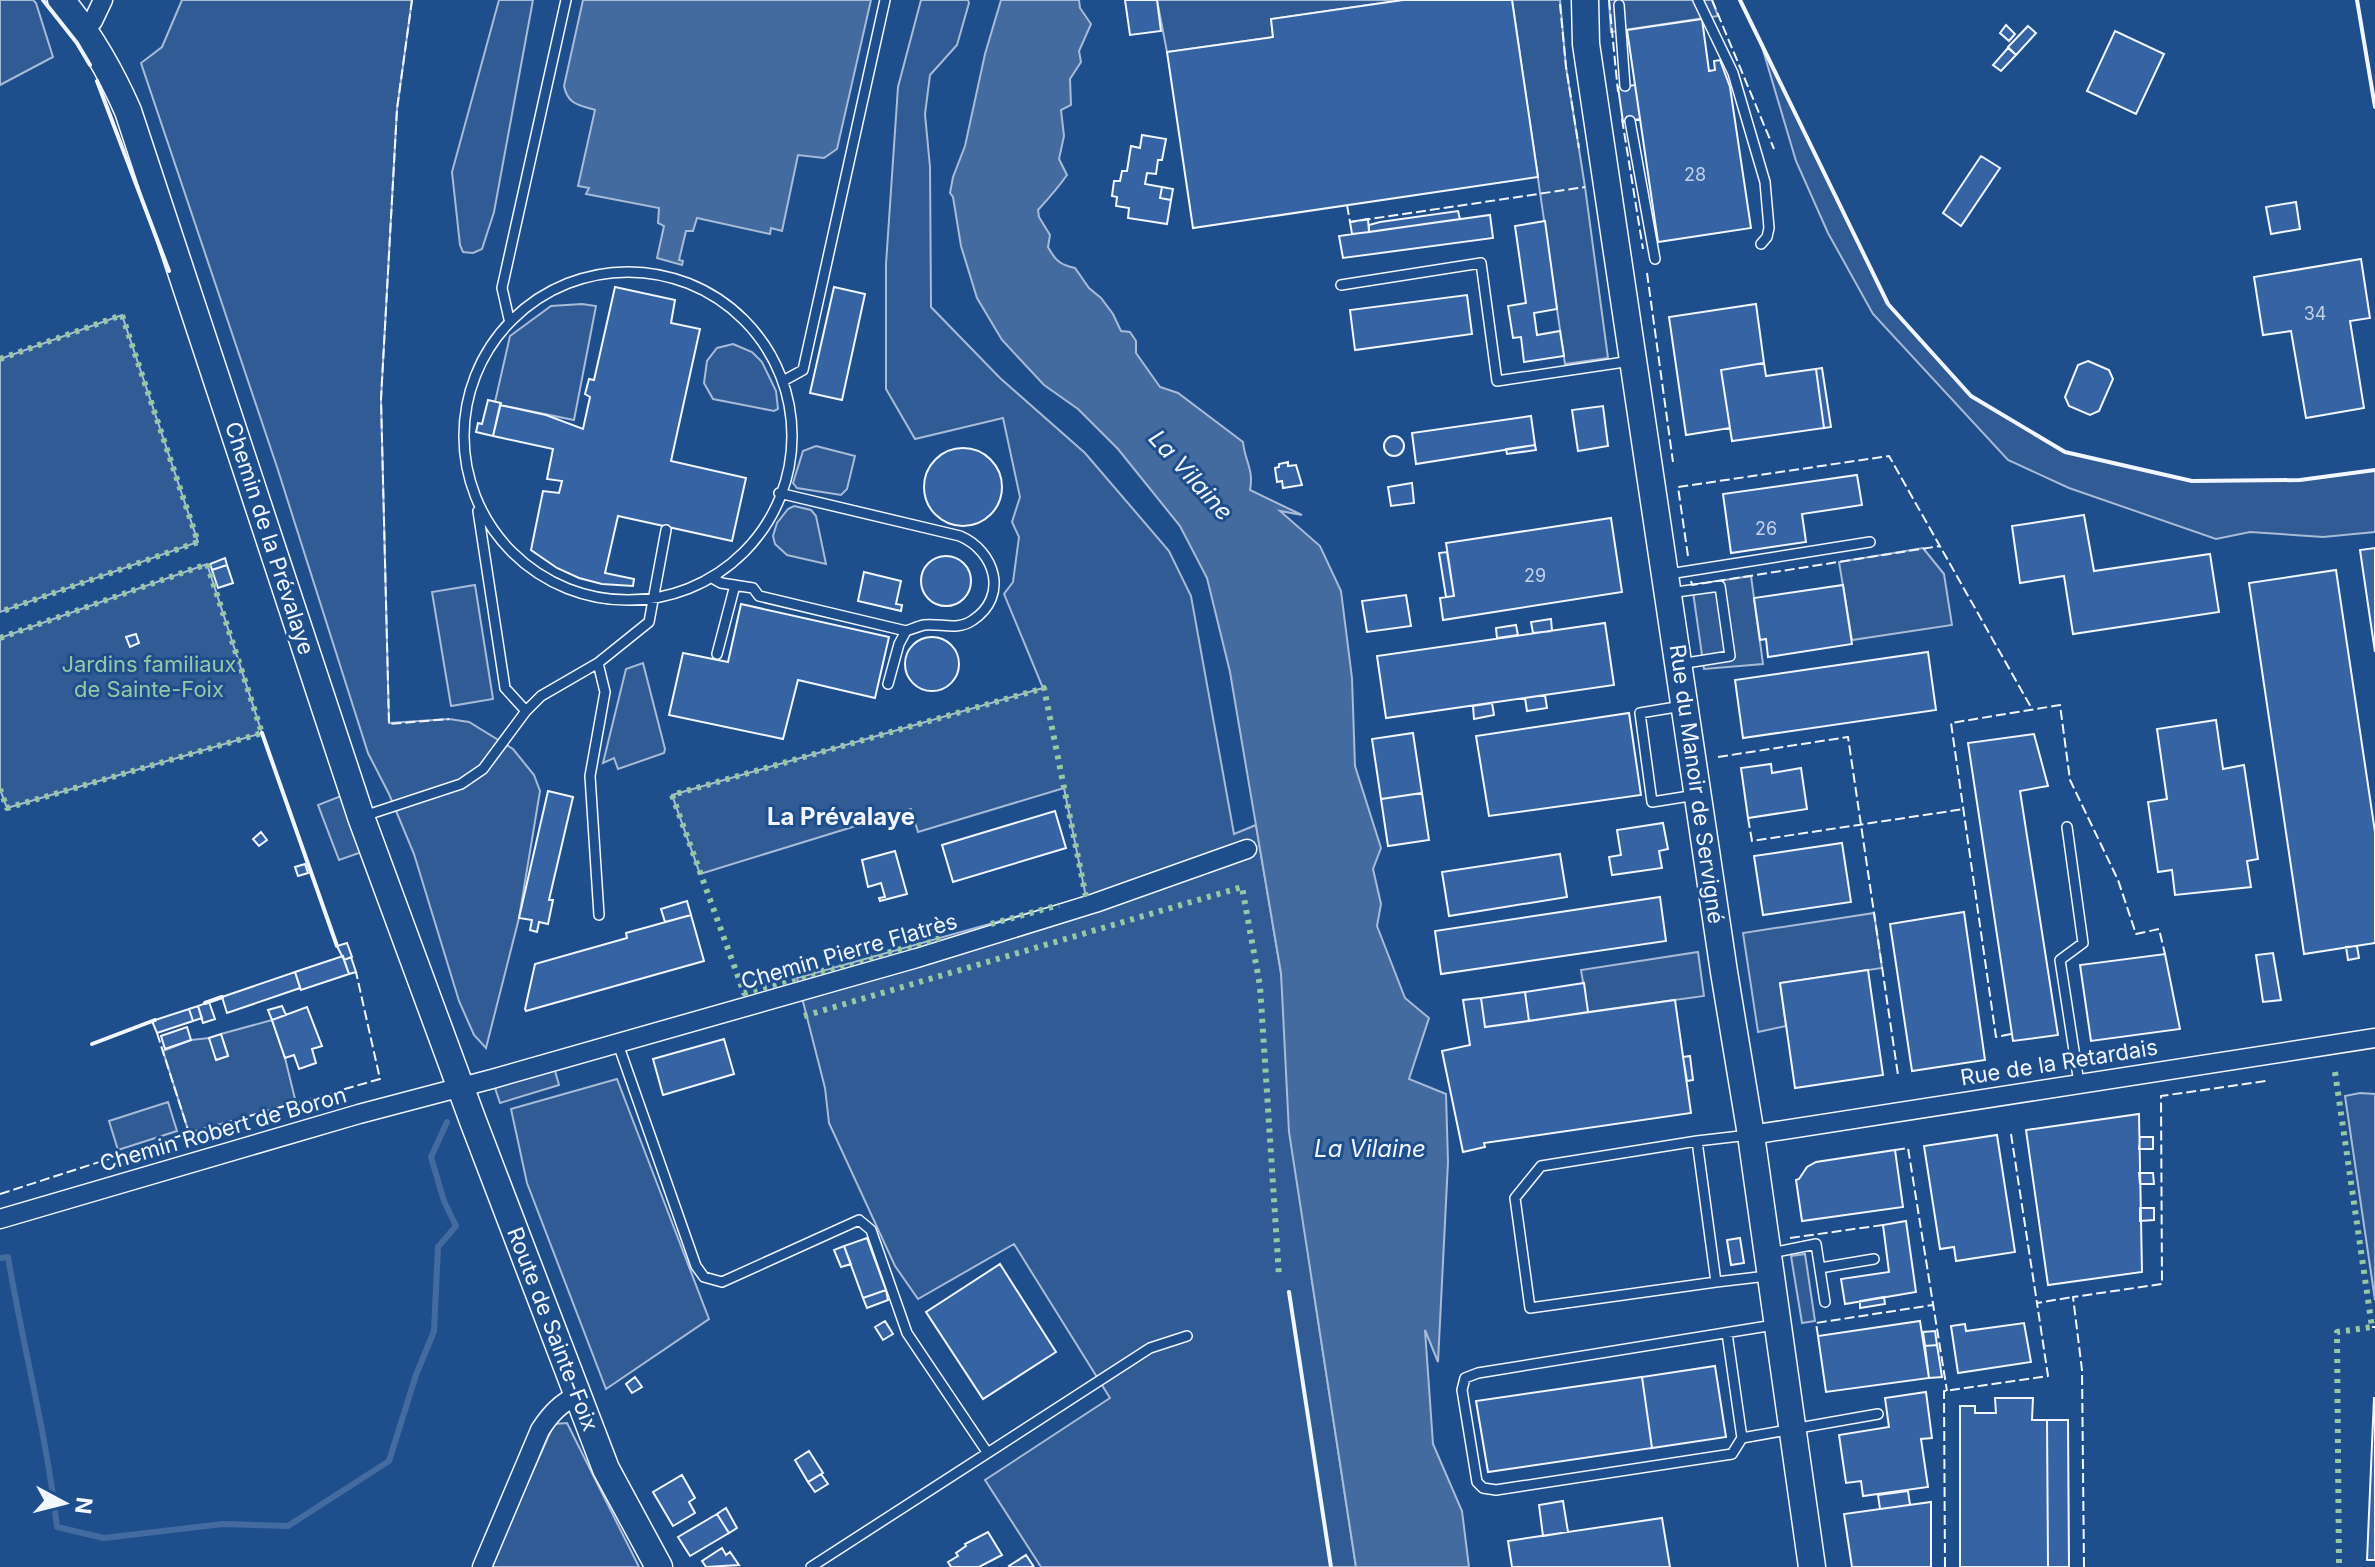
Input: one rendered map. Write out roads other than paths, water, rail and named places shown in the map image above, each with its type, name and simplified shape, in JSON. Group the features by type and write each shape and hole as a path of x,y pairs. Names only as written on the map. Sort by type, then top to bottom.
{"street":[{"name":"Chemin de la Prévalaye","path":"61,0 85,29 109,69 143,153 361,817 460,1086"},
{"path":"85,29 93,21 103,0"},
{"name":"Rue du Manoir de Servigné","path":"1585,0 1586,44 1751,1135 1812,1567"},
{"name":"Chemin Pierre Flatrès","path":"460,1086 917,958 1095,903 1247,849"},
{"name":"Rue de la Retardais","path":"1751,1135 2375,1038"},
{"name":"Chemin Robert de Boron","path":"0,1219 460,1086"},
{"name":"Route de Sainte-Foix","path":"460,1086 606,1469 659,1567"},
{"path":"482,1567 540,1430 564,1401 579,1394"}],"lane":[{"path":"509,319 502,288 566,0"},
{"path":"783,381 803,370 885,0"},
{"path":"1698,0 1733,73 1765,182 1769,228 1761,244"},
{"path":"1619,5 1625,86"},
{"path":"1630,121 1655,259"},
{"path":"1341,285 1481,263 1497,381 1635,360"},
{"path":"477,504 491,528 509,548 541,577 569,591 607,600 670,597 714,579 760,534 779,493 789,460 792,414 783,381 764,346 744,320 714,295 686,280 660,272 631,270 592,276 542,296 509,319 491,339 476,368 468,411 470,477 477,504 505,688 526,711"},
{"path":"714,579 753,588 759,596 906,631 925,625 960,625 972,621 990,600 994,573 988,558 980,547 960,536 779,493"},
{"path":"361,817 461,784 483,769 526,711 541,696 598,663 649,622 666,530"},
{"path":"1667,584 1870,542"},
{"path":"1667,584 1720,586 1730,656 1679,664"},
{"path":"717,654 735,585"},
{"path":"888,684 899,644 906,631"},
{"path":"598,663 605,692 590,776 599,915"},
{"path":"1685,705 1640,713 1652,802 1698,794"},
{"path":"2067,827 2083,943 2060,960 2079,1083"},
{"path":"617,1041 696,1266 704,1277 722,1282 859,1220 871,1230 907,1333 987,1452"},
{"path":"1751,1135 1541,1166 1515,1198 1530,1308 1716,1282 1816,1244 1825,1302"},
{"path":"1697,1141 1716,1282"},
{"path":"1820,1268 1874,1259"},
{"path":"1727,1333 1742,1438 1732,1454 1496,1490 1483,1488 1477,1482 1462,1390 1465,1378 1478,1373 1777,1324"},
{"path":"811,1567 1150,1348 1187,1336"},
{"path":"1742,1438 1878,1414"}],"water":[{"path":"583,0 871,0 837,149 824,158 798,155 782,231 771,228 770,234 697,218 693,231 686,231 679,260 683,261 682,265 657,258 664,226 658,223 659,208 586,194 589,188 578,186 595,110 571,101 564,86"},
{"name":"La Vilaine","path":"1001,0 1079,0 1080,8 1091,24 1079,51 1081,62 1070,79 1071,105 1061,110 1064,136 1059,159 1067,175 1038,210 1050,235 1048,247 1056,259 1075,268 1113,314 1121,331 1130,332 1136,341 1136,353 1160,387 1178,393 1243,442 1250,471 1250,490 1302,515 1280,511 1320,546 1341,591 1352,678 1355,766 1381,848 1373,869 1381,904 1377,926 1405,998 1429,1018 1409,1079 1446,1094 1448,1162 1438,1362 1425,1330 1433,1444 1462,1511 1469,1567 1356,1567 1289,1132 1281,973 1230,672 1207,578 1180,526 1118,449 1078,409 1044,385 1002,340 977,298 961,246 950,193 965,146 985,54"}],"waterway":[{"path":"0,1258 8,1257 57,1527 104,1538 223,1524 288,1526 389,1461 416,1375 434,1331 438,1247 456,1226 444,1201 431,1157 447,1122"}],"district":[{"name":"La Prévalaye","path":"841,816"}],"park label":[{"name":"Jardins familiaux de Sainte-Foix","path":"149,676"}]}
